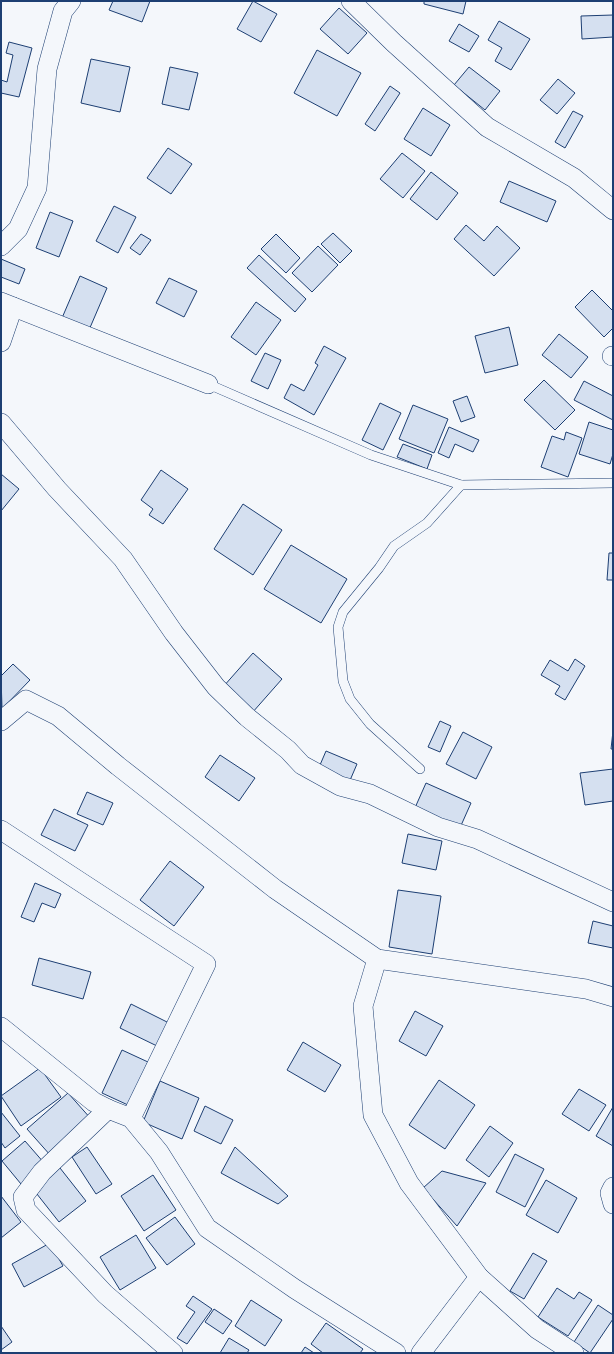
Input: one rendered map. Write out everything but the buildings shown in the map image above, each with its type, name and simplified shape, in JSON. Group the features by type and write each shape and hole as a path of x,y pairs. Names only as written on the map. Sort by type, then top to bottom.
{"street":[{"path":"1,246 18,229 37,188 47,68 63,11 70,1"},
{"path":"351,1 487,127 574,178 613,210"},
{"path":"1,342 7,304 208,384"},
{"path":"1,423 57,489 123,559 174,633 216,687 247,718 288,750 302,765 340,786 370,794 438,827 477,838 613,902"},
{"path":"1,721 26,700 58,716 118,766 275,889 377,959 586,989 609,996 613,1012"},
{"path":"1,830 206,964 131,1118"},
{"path":"377,959 363,1006 373,1115 409,1184 479,1277 537,1329 574,1353"},
{"path":"1,1027 94,1102 131,1118 159,1152 207,1228 295,1289 396,1353"},
{"path":"108,1109 42,1172 23,1197 26,1210 105,1294 173,1353"},
{"path":"613,1187 610,1193 613,1204"},
{"path":"421,1353 479,1277"}],"lane":[{"path":"208,384 371,455 461,486 613,483"},
{"path":"420,769 370,724 350,699 343,681 338,627 343,612 379,568 394,546 427,523 461,486"}]}
